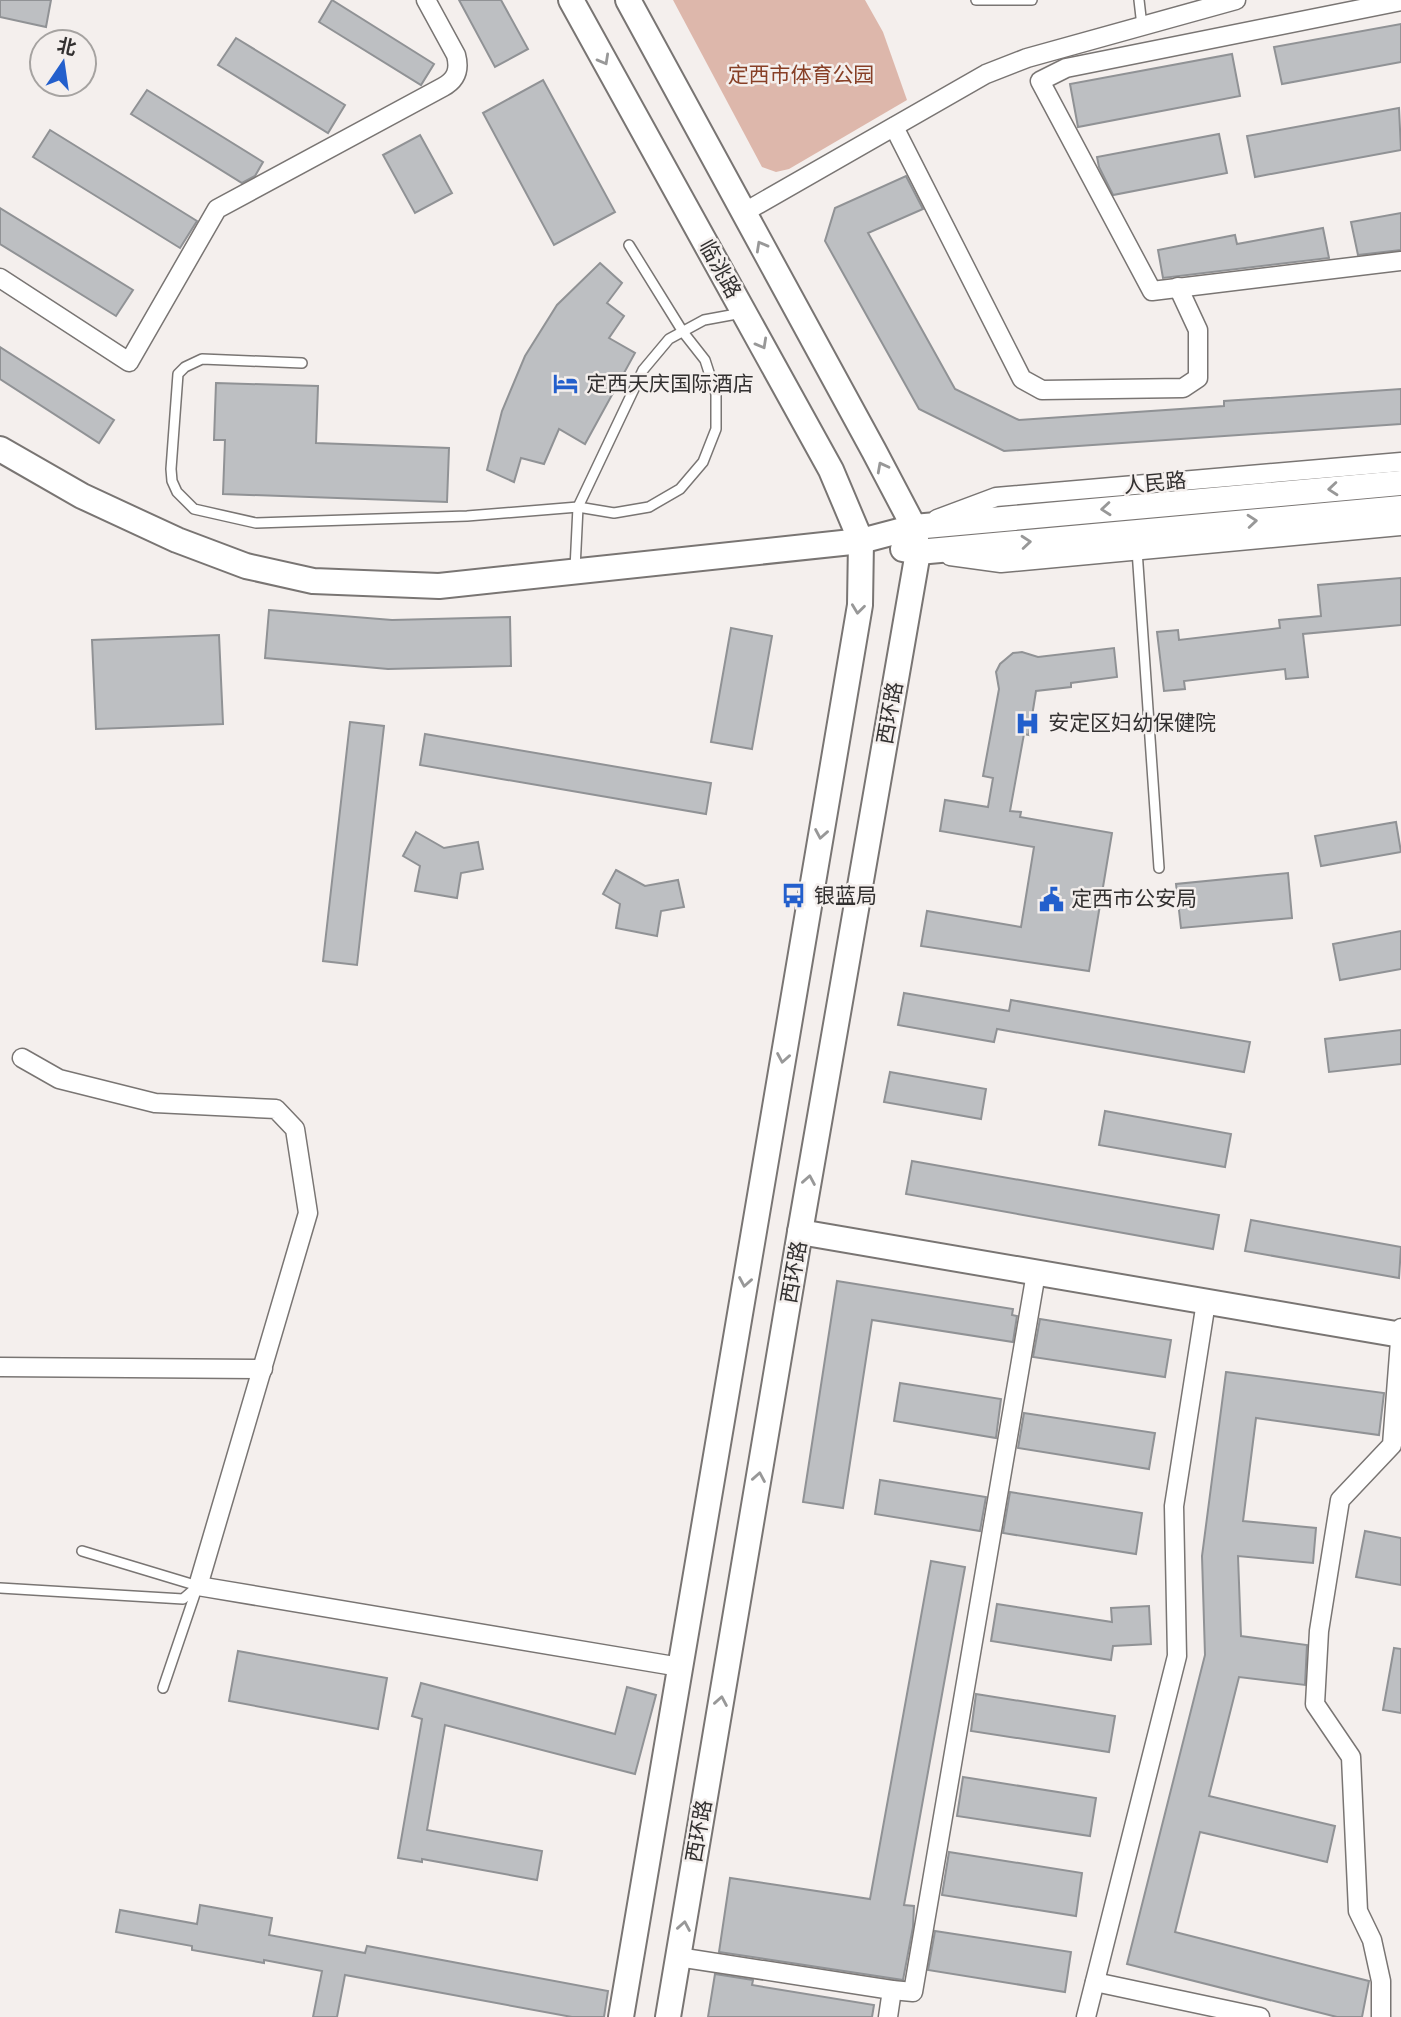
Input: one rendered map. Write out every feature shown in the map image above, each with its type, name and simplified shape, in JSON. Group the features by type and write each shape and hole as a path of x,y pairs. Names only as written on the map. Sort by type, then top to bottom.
{"main road":[{"name":"临洮路","path":"571,0 831,470 861,541"},
{"path":"628,0 914,527"},
{"path":"0,449 82,496 177,540 246,566 313,581 439,586 861,541 918,552 1401,508"},
{"name":"人民路","path":"861,541 914,527 1401,483"},
{"name":"西环路","path":"668,2017 918,552 914,527"},
{"path":"621,2017 860,605 861,541"},
{"path":"800,1232 1401,1333"}],"street":[{"path":"0,278 129,362 217,209 455,78 458,63 456,55 426,0"},
{"path":"743,213 986,74 1027,58 1236,0"},
{"path":"1401,1 1066,68 1040,81 1152,291 1401,261"},
{"path":"894,127 1022,379 1042,390 1183,388 1198,377 1198,330 1178,287"},
{"name":"人民路","path":"914,527 996,498 1401,462"},
{"path":"918,552 1001,563 1401,526"},
{"path":"22,1058 59,1079 155,1103 276,1109 295,1129 308,1213 198,1587 680,1667"},
{"path":"678,1957 913,1992 1036,1273"},
{"path":"1086,2017 1177,1656 1174,1506 1206,1302"},
{"path":"1381,2017 1381,1981 1372,1940 1358,1911 1351,1757 1315,1704 1319,1631 1340,1500 1392,1445 1401,1333"},
{"path":"0,1367 263,1369"},
{"path":"1095,1982 1260,2017"},
{"path":"888,2017 892,1990"}],"lane":[{"path":"976,0 1032,0"},
{"path":"1139,0 1142,26"},
{"path":"302,363 202,359 185,367 178,374 171,469 177,492 184,502 194,509 256,523 467,516 578,508 614,513 649,507 680,489 703,462 716,429 716,394 705,360 683,332 629,245"},
{"path":"575,571 578,508 643,370 669,340 704,320 744,313"},
{"path":"1137,550 1158,868"},
{"path":"82,1551 198,1587"},
{"path":"0,1588 183,1599 198,1587"},
{"path":"163,1688 198,1587"}],"green space":[{"name":"定西市体育公园","path":"673,0 865,0 883,32 907,100 789,169 776,172 762,167"}],"building":[{"path":"0,0 51,0 46,27 0,17"},
{"path":"332,0 434,64 421,85 319,22"},
{"path":"459,0 501,0 528,49 495,67"},
{"path":"1401,24 1401,62 1282,84 1274,47"},
{"path":"236,38 345,105 328,133 218,65"},
{"path":"1232,54 1240,96 1078,127 1070,84"},
{"path":"543,80 615,212 554,245 483,113"},
{"path":"147,90 263,162 255,176 242,183 131,114"},
{"path":"1399,108 1401,150 1255,177 1247,136"},
{"path":"50,130 197,221 180,248 33,157"},
{"path":"1219,134 1227,173 1113,195 1099,167 1097,157"},
{"path":"420,135 452,193 415,213 383,155"},
{"path":"906,176 923,209 868,233 955,389 1019,420 1224,406 1224,401 1401,389 1401,424 1004,451 919,409 825,241 835,208"},
{"path":"0,208 133,290 116,316 0,244"},
{"path":"1401,213 1401,250 1358,255 1351,222"},
{"path":"1323,228 1329,258 1163,278 1158,250 1235,235 1237,244"},
{"name":"定西天庆国际酒店","path":"600,263 622,283 607,303 624,316 609,338 635,353 585,444 559,429 544,464 521,458 514,482 487,470 502,411 525,356 557,305"},
{"path":"0,347 114,420 99,443 0,379"},
{"path":"216,383 318,386 316,443 449,448 447,502 223,494 225,440 214,440"},
{"path":"1401,578 1401,625 1303,634 1308,677 1286,679 1285,669 1184,681 1185,689 1164,691 1157,632 1178,630 1179,640 1280,628 1279,620 1321,616 1318,585"},
{"path":"269,610 392,620 510,617 511,666 388,669 265,658"},
{"path":"731,628 772,636 752,749 711,742"},
{"path":"219,635 223,724 96,729 92,640"},
{"path":"1114,648 1117,677 1036,691 1029,735 1024,734 1010,811 1021,812 1020,817 1112,833 1089,971 921,946 927,911 1021,927 1034,847 940,831 945,800 988,807 993,778 983,776 999,689 996,672 1000,664 1013,653 1022,652 1038,657"},
{"path":"350,722 384,726 357,965 323,961"},
{"path":"425,734 711,783 706,814 420,765"},
{"path":"1396,822 1401,852 1321,866 1315,836"},
{"path":"416,832 444,848 478,842 483,869 461,873 457,898 415,891 420,866 403,856"},
{"path":"616,870 645,886 678,880 684,907 661,911 657,936 616,928 620,904 603,894"},
{"path":"1288,873 1292,918 1181,928 1176,884"},
{"path":"1401,931 1401,969 1340,980 1333,944"},
{"path":"904,993 1009,1011 1011,1000 1250,1042 1244,1072 997,1029 994,1042 898,1025"},
{"path":"1401,1030 1401,1064 1329,1072 1325,1039"},
{"path":"890,1072 986,1089 981,1119 884,1102"},
{"path":"1105,1111 1231,1134 1225,1167 1099,1145"},
{"path":"912,1161 1219,1215 1213,1249 906,1194"},
{"path":"1251,1220 1401,1247 1399,1278 1245,1251"},
{"path":"837,1281 1013,1309 1012,1315 1017,1316 1013,1342 872,1320 843,1508 803,1502"},
{"path":"1040,1319 1171,1340 1165,1377 1033,1357"},
{"path":"1226,1372 1384,1393 1379,1435 1256,1418 1243,1521 1316,1528 1313,1563 1238,1556 1241,1636 1307,1645 1305,1685 1239,1677 1209,1796 1335,1826 1327,1862 1200,1832 1175,1932 1369,1981 1362,2017 1337,2017 1127,1964 1205,1655 1202,1556"},
{"path":"900,1383 1001,1399 996,1438 894,1421"},
{"path":"1024,1413 1155,1433 1149,1469 1018,1448"},
{"path":"880,1480 986,1497 980,1531 875,1514"},
{"path":"1010,1492 1142,1513 1136,1554 1003,1533"},
{"path":"1365,1531 1401,1538 1401,1585 1356,1577"},
{"path":"931,1561 965,1567 904,1905 914,1906 903,1980 719,1952 730,1878 870,1899"},
{"path":"997,1604 1112,1622 1111,1608 1149,1606 1151,1644 1113,1646 1111,1660 991,1641"},
{"path":"1394,1648 1401,1649 1401,1713 1383,1710"},
{"path":"238,1651 387,1678 378,1729 229,1701"},
{"path":"421,1683 615,1734 627,1687 656,1695 635,1774 445,1725 427,1830 542,1851 537,1880 422,1859 422,1862 398,1858 422,1719 412,1716"},
{"path":"976,1694 1115,1716 1109,1752 971,1731"},
{"path":"963,1777 1096,1798 1090,1836 957,1816"},
{"path":"949,1852 1082,1873 1076,1916 942,1895"},
{"path":"200,1905 272,1918 269,1935 365,1953 367,1946 608,1991 604,2017 572,2017 345,1975 337,2017 313,2017 322,1971 192,1950 192,1946 116,1932 120,1910 197,1924"},
{"path":"935,1931 1071,1952 1065,1992 928,1970"},
{"path":"715,1974 753,1980 752,1985 874,2005 872,2017 708,2017"}],"place":[{"name":"定西天庆国际酒店","path":"566,384"},
{"name":"安定区妇幼保健院","path":"1028,723"},
{"name":"银蓝局","path":"794,896"},
{"name":"定西市公安局","path":"1051,899"}]}
